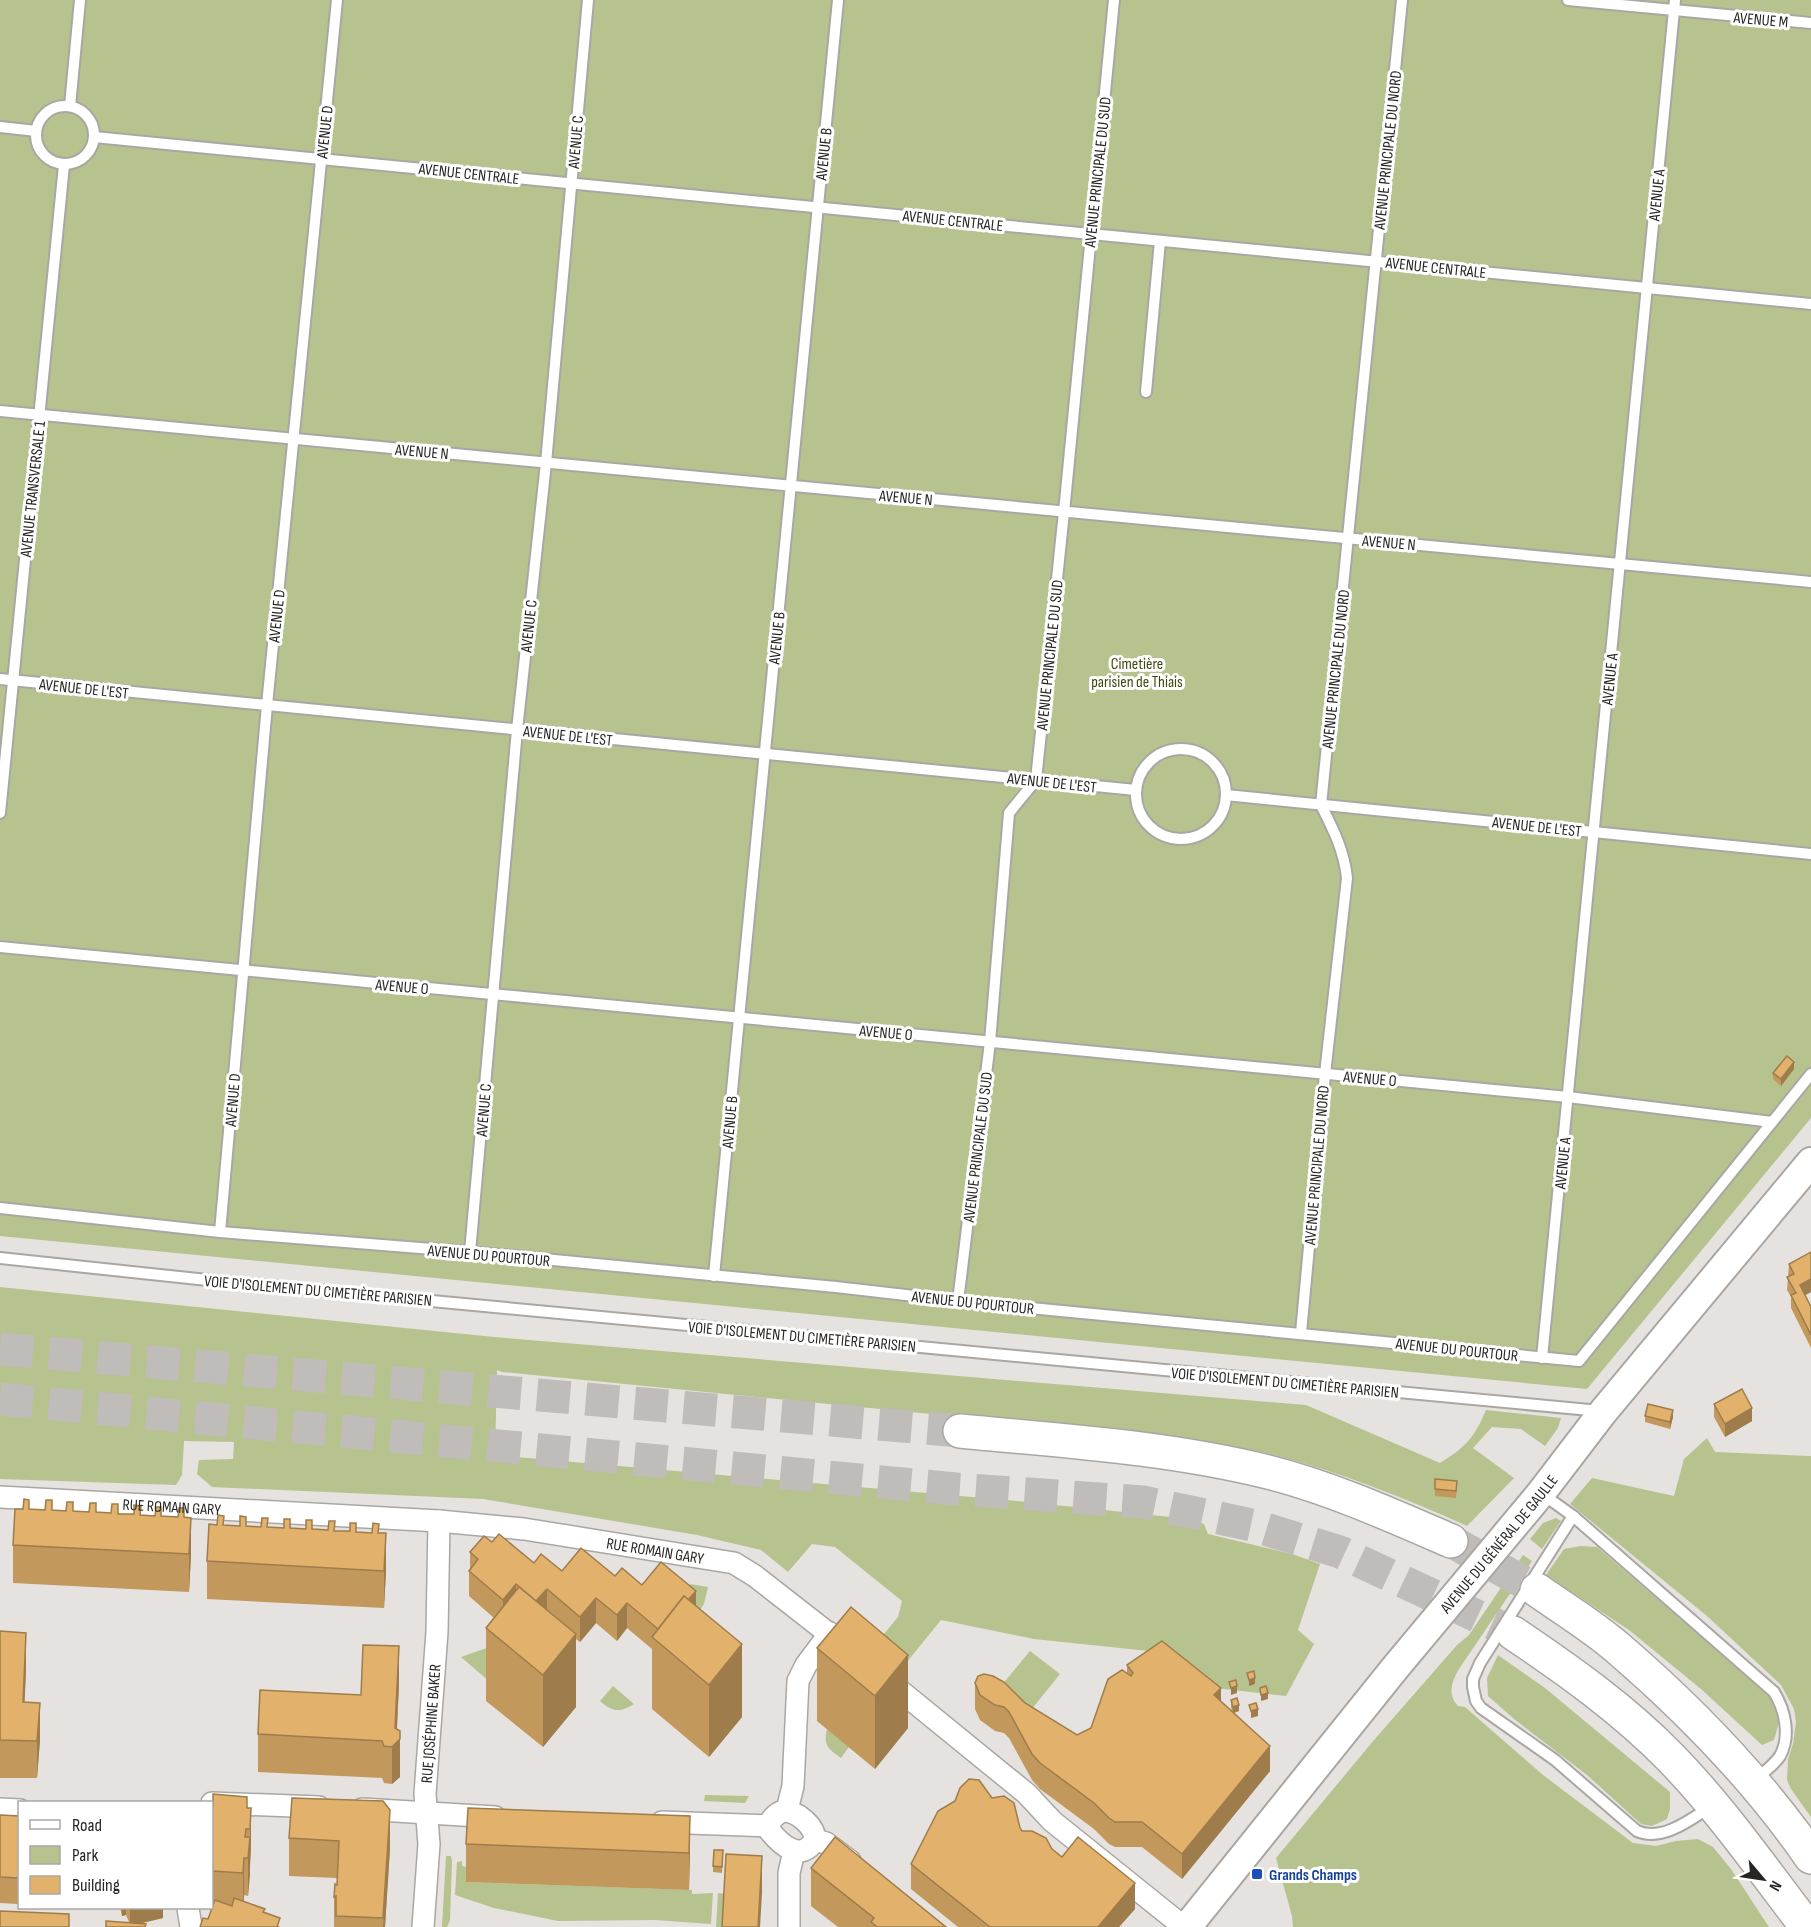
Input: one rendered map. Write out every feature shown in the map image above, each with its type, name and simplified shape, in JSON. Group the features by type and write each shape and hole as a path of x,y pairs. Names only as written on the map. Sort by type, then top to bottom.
{"highway":[{"path":"960,1431 1168,1452 1269,1472 1358,1501 1451,1541"},
{"path":"1537,1590 1617,1647 1699,1721 1754,1782 1791,1827 1811,1857"},
{"path":"1513,1633 1558,1663 1607,1701 1669,1757 1713,1805 1807,1927"}],"main road":[{"name":"AVENUE DU GÉNÉRAL DE GAULLE","path":"1186,1927 1395,1668 1541,1493 1603,1412 1811,1162"}],"street":[{"name":"RUE ROMAIN GARY","path":"0,1497 439,1521 524,1529 734,1563 750,1572 830,1633 1027,1794 1052,1821 1186,1927"},
{"name":"RUE JOSÉPHINE BAKER","path":"423,1927 429,1844 426,1812 436,1632 439,1521"},
{"path":"787,1810 793,1786 798,1681 801,1673 830,1633"},
{"path":"213,1803 514,1818"},
{"path":"0,1809 18,1810"},
{"path":"787,1810 810,1826 815,1840 803,1851 794,1851 771,1833 768,1826 778,1812 787,1810"},
{"path":"642,1822 768,1826"},
{"path":"815,1840 833,1847 864,1871"},
{"path":"789,1927 789,1873 794,1851"},
{"path":"188,1909 191,1927"}],"lane":[{"path":"70,106 80,0"},
{"name":"AVENUE D","path":"220,1232 267,705 337,0"},
{"name":"AVENUE C","path":"470,1252 517,730 546,463 588,0"},
{"name":"AVENUE B","path":"714,1276 838,0"},
{"name":"AVENUE PRINCIPALE DU SUD","path":"958,1301 990,1042 1009,813 1036,780 1065,512 1114,0"},
{"name":"AVENUE PRINCIPALE DU NORD","path":"1301,1333 1325,1074 1347,878 1345,859 1339,839 1321,805 1402,0"},
{"name":"AVENUE M","path":"1568,0 1675,6 1811,23"},
{"name":"AVENUE A","path":"1542,1358 1675,6"},
{"path":"61,106 70,106 85,114 90,120 94,137 92,146 81,160 64,165 54,163 39,150 36,131 44,114 61,106"},
{"path":"0,128 36,131"},
{"name":"AVENUE CENTRALE","path":"94,137 1811,304"},
{"name":"AVENUE TRANSVERSALE 1","path":"0,813 64,165"},
{"path":"1146,392 1160,241"},
{"name":"AVENUE N","path":"0,411 1811,582"},
{"name":"AVENUE DE L'EST","path":"0,679 1136,790"},
{"path":"1183,749 1205,755 1216,765 1224,778 1226,795 1224,808 1217,821 1206,831 1193,837 1179,838 1165,836 1143,817 1136,790 1140,775 1149,763 1161,753 1183,749"},
{"name":"AVENUE DE L'EST","path":"1226,795 1811,854"},
{"name":"AVENUE O","path":"0,947 1568,1097 1772,1122"},
{"name":"AVENUE DU POURTOUR","path":"0,1208 220,1232 470,1252 1579,1361 1811,1074"},
{"name":"VOIE D'ISOLEMENT DU CIMETIÈRE PARISIEN","path":"0,1258 210,1280 1603,1412"},
{"path":"1541,1493 1573,1516 1774,1692 1785,1720 1785,1741 1779,1757 1754,1782"},
{"path":"1573,1516 1480,1663 1473,1679 1476,1701 1488,1714 1555,1760 1637,1831 1644,1834 1666,1832 1713,1805"}],"green space":[{"name":"Cimetière parisien de Thiais","path":"0,0 1811,0 1811,1118 1587,1389 0,1236"},
{"path":"0,1287 494,1337 1306,1405 1440,1463 1468,1441 1486,1410 1561,1418 1558,1428 1545,1446 1521,1429 1492,1427 1473,1448 1514,1478 1467,1526 1323,1469 1274,1455 1197,1440 497,1370 495,1455 1017,1501 1190,1519 1204,1524 1208,1534 1292,1554 1320,1564 1298,1630 1314,1644 1286,1696 1207,1687 1158,1652 1034,1639 941,1620 902,1668 875,1645 898,1617 902,1601 835,1547 812,1544 788,1572 761,1550 697,1535 483,1499 212,1487 197,1474 199,1460 233,1459 234,1442 184,1441 182,1475 176,1485 0,1479"},
{"path":"1707,1438 1715,1452 1811,1456 1811,1817 1787,1780 1788,1759 1796,1722 1794,1709 1781,1685 1707,1616 1570,1504 1592,1478 1674,1496 1684,1459"},
{"path":"1556,1518 1561,1521 1542,1549 1530,1539 1543,1523"},
{"path":"1581,1546 1597,1547 1770,1696 1779,1722 1774,1740 1762,1745 1701,1689 1629,1630 1546,1575 1564,1549"},
{"path":"1523,1555 1532,1561 1454,1678 1452,1693 1455,1702 1458,1706 1465,1707 1543,1775 1633,1843 1656,1846 1698,1839 1713,1847 1731,1869 1769,1927 1293,1927 1276,1858 1374,1740 1457,1645 1469,1635"},
{"path":"690,1584 708,1587 704,1604 700,1610 685,1599 689,1594"},
{"path":"495,1645 490,1682 461,1657"},
{"path":"1030,1651 1060,1674 1027,1715 997,1691"},
{"path":"1498,1655 1545,1688 1670,1792 1670,1809 1667,1819 1652,1826 1641,1824 1587,1775 1488,1696 1487,1678"},
{"path":"613,1686 634,1704 616,1710 600,1701"},
{"path":"827,1729 849,1747 841,1758 826,1743"},
{"path":"705,1795 749,1796 745,1803 704,1801"},
{"path":"446,1856 451,1856 452,1861 450,1920 447,1927 442,1927"},
{"path":"462,1861 462,1866 467,1867 467,1882 692,1890 692,1894 713,1893 711,1924 655,1920 558,1921 494,1908 455,1895 457,1862"},
{"path":"718,1893 726,1894 724,1927 716,1927"}],"building":[{"path":"1787,1056 1794,1062 1781,1079 1773,1073"},
{"path":"1811,1252 1811,1279 1800,1285 1811,1307 1811,1335 1791,1295 1796,1293 1787,1277 1794,1274 1789,1264"},
{"path":"1742,1389 1752,1408 1725,1424 1714,1404"},
{"path":"1648,1404 1673,1410 1670,1422 1645,1416"},
{"path":"1435,1479 1457,1481 1456,1491 1435,1489"},
{"path":"24,1499 29,1500 29,1509 45,1510 46,1500 52,1500 52,1510 66,1511 67,1502 73,1502 73,1511 89,1512 90,1503 96,1503 96,1512 111,1513 112,1504 118,1504 118,1514 134,1514 134,1505 141,1506 140,1515 155,1516 156,1507 161,1507 161,1516 178,1517 179,1508 184,1508 184,1517 191,1518 189,1554 13,1545 15,1509 23,1509"},
{"path":"218,1515 224,1516 223,1525 240,1526 240,1516 246,1517 246,1526 261,1527 262,1518 268,1518 267,1527 284,1528 284,1519 290,1519 290,1528 306,1529 306,1520 312,1520 312,1529 328,1530 329,1521 335,1521 334,1531 350,1531 350,1523 356,1523 356,1532 372,1533 373,1523 379,1524 378,1533 386,1533 384,1571 207,1561 209,1524 217,1525"},
{"path":"499,1534 534,1563 541,1554 562,1571 581,1548 615,1576 622,1568 642,1585 661,1562 696,1591 688,1600 684,1596 658,1629 627,1603 617,1615 596,1598 580,1617 547,1589 536,1601 516,1584 503,1600 469,1571 478,1559 470,1552 484,1536 492,1542"},
{"path":"519,1587 576,1634 543,1675 486,1628"},
{"path":"684,1596 742,1644 709,1685 652,1637"},
{"path":"851,1607 908,1655 875,1696 817,1648"},
{"path":"0,1631 26,1633 23,1702 40,1703 37,1741 0,1740"},
{"path":"1162,1641 1221,1688 1214,1695 1270,1746 1182,1854 1142,1822 1115,1822 1094,1803 1040,1763 1032,1754 1009,1712 980,1695 975,1683 978,1676 984,1674 993,1676 1004,1682 1025,1703 1077,1735 1091,1728 1108,1679 1122,1670 1131,1676 1133,1673 1127,1665"},
{"path":"363,1645 399,1646 395,1728 400,1731 400,1739 392,1747 384,1746 382,1741 258,1734 260,1690 361,1695"},
{"path":"1254,1671 1255,1678 1249,1680 1247,1673"},
{"path":"1236,1680 1237,1686 1231,1688 1229,1682"},
{"path":"1266,1686 1268,1693 1261,1695 1260,1688"},
{"path":"1237,1698 1239,1705 1233,1707 1231,1700"},
{"path":"1256,1703 1258,1709 1251,1711 1249,1705"},
{"path":"969,1779 979,1780 992,1798 1004,1796 1014,1803 1022,1831 1032,1831 1046,1838 1052,1849 1062,1857 1078,1837 1135,1883 1098,1927 990,1927 911,1864 938,1811 955,1801 960,1788"},
{"path":"213,1794 247,1797 247,1808 251,1808 250,1829 246,1829 245,1837 250,1837 248,1858 244,1858 243,1873 213,1871"},
{"path":"292,1798 383,1801 390,1810 383,1918 336,1916 336,1896 334,1897 335,1884 337,1885 339,1841 289,1838"},
{"path":"468,1808 690,1816 689,1853 466,1844"},
{"path":"0,1815 18,1816 18,1878 0,1877"},
{"path":"835,1837 946,1927 877,1927 871,1922 874,1918 811,1868"},
{"path":"714,1850 723,1850 722,1867 713,1866"},
{"path":"726,1854 762,1856 758,1927 722,1927"},
{"path":"234,1898 265,1909 263,1912 280,1918 277,1927 200,1927 203,1918 208,1919 215,1900 232,1906"},
{"path":"0,1911 69,1914 69,1927 0,1927"},
{"path":"106,1921 146,1924 145,1927 106,1927"}],"tunnel":[{"path":"0,1349 960,1431"},
{"path":"0,1399 956,1489 1143,1502 1252,1525 1340,1552 1513,1633"},
{"path":"1451,1541 1537,1590"}],"place":[{"name":"Grands Champs","path":"1257,1874"}]}
